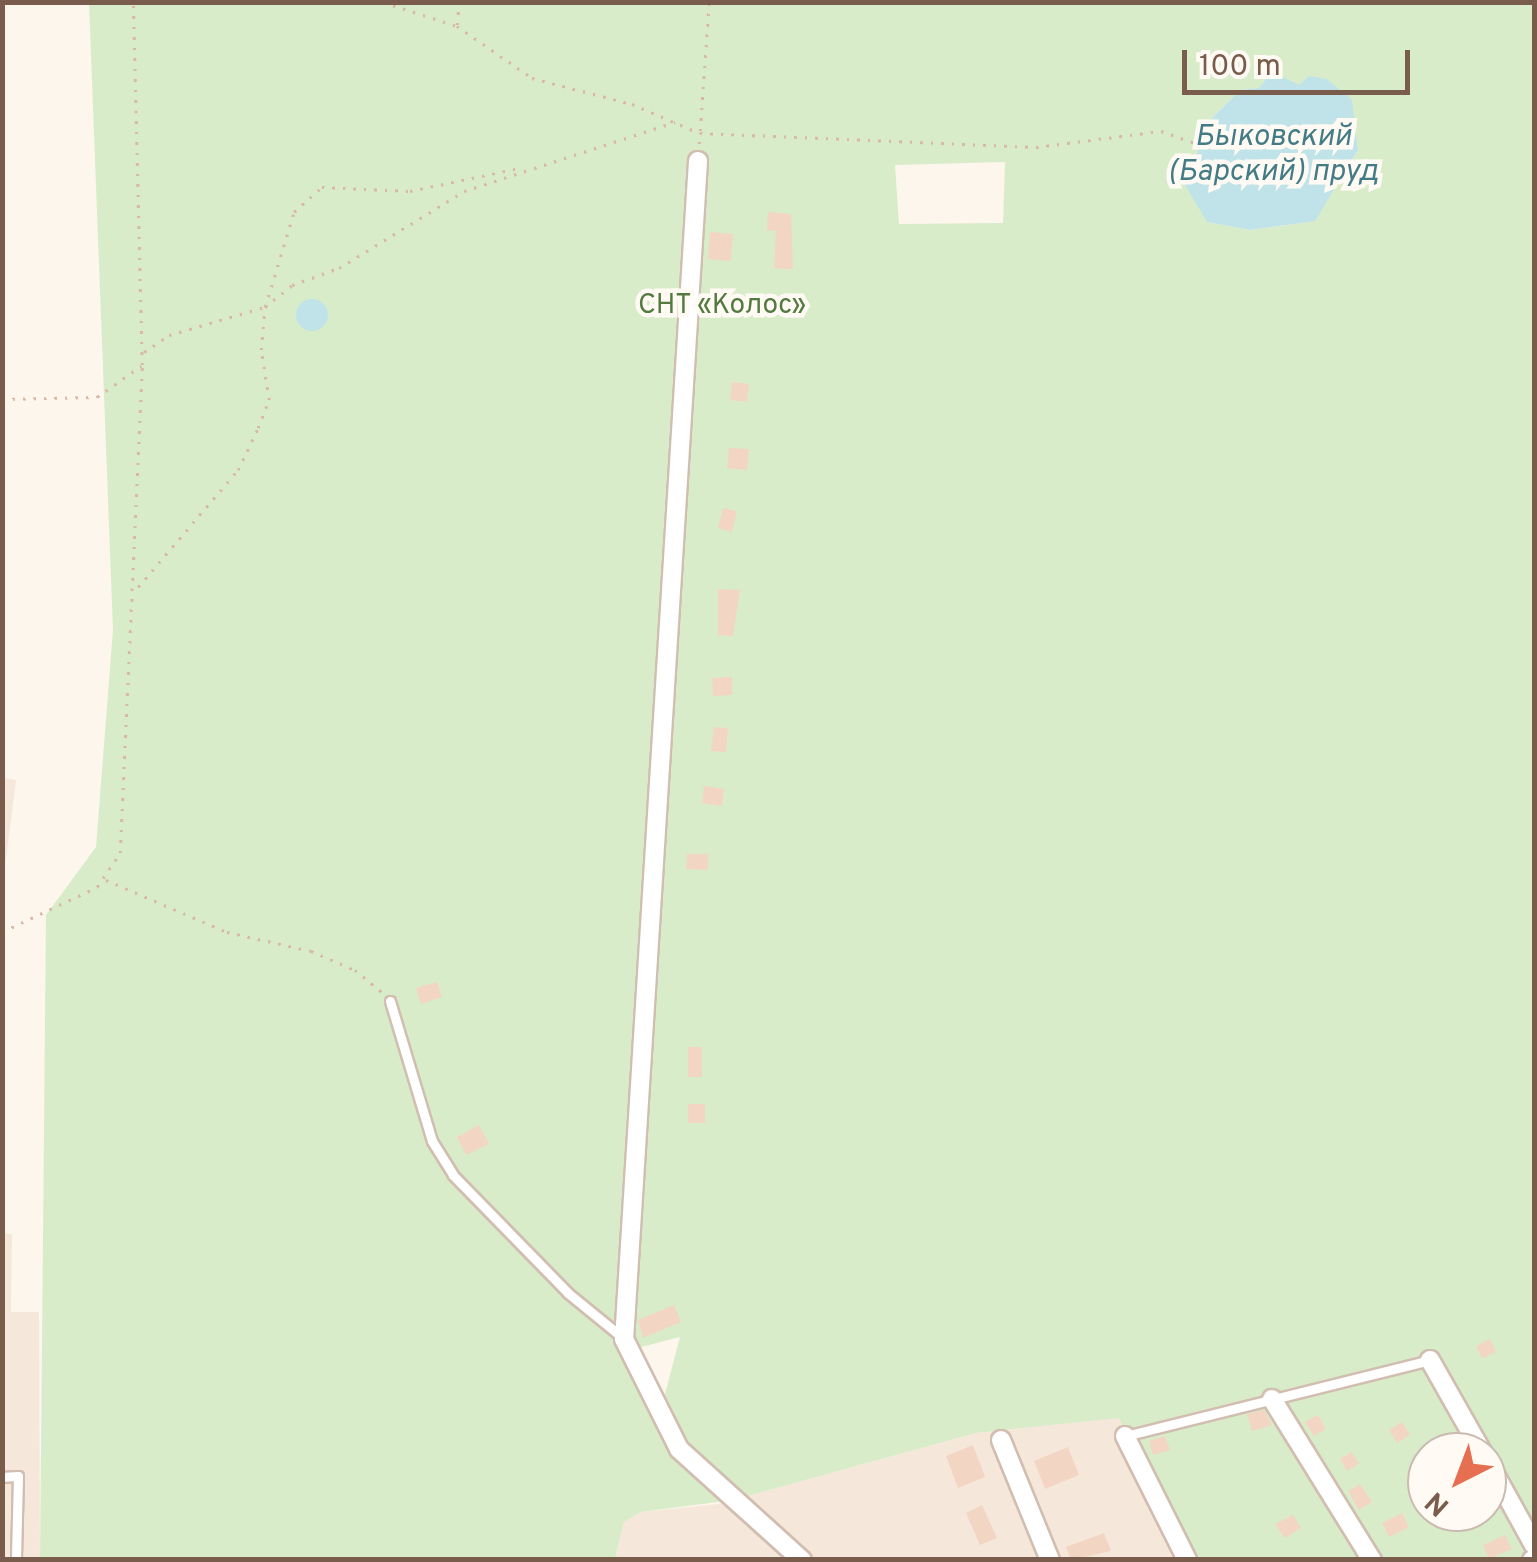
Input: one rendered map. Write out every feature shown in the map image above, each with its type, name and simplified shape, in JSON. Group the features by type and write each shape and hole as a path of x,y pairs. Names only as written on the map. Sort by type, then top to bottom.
{"street":[{"path":"699,154 624,1339 679,1449 802,1560"},
{"path":"1430,1360 1471,1432"},
{"path":"1272,1399 1372,1560"},
{"path":"1125,1436 1188,1560"},
{"path":"1001,1440 1050,1560"},
{"path":"1507,1496 1534,1545"}],"lane":[{"path":"390,1001 432,1141 453,1175 568,1294 624,1339"},
{"path":"1125,1436 1430,1360"},
{"path":"2,1477 18,1476 16,1560"}],"path":[{"path":"2,932 106,880 120,853 137,588 132,563 142,365 132,2"},
{"path":"383,2 457,26 532,78 676,122 700,134 1036,146 1162,132 1204,146"},
{"path":"457,26 458,2"},
{"path":"699,154 709,2"},
{"path":"137,588 238,470 258,428 270,400 261,350 265,307 294,212 322,187 410,191 526,166 676,122"},
{"path":"142,352 169,335 265,307 292,285 340,268 464,192 526,166"},
{"path":"2,399 97,397 142,365"},
{"path":"106,880 227,932 311,951 355,970 390,1001"}],"shaded area":[{"path":"2,778 16,780 3,882"},
{"path":"3,1233 12,1234 11,1312 39,1312 40,1559 3,1560"},
{"path":"1534,1309 1534,1559 615,1560 624,1522 641,1512 718,1504 976,1433 1170,1412"}],"green space":[{"name":"СНТ «Колос»","path":"89,3 1534,3 1534,1559 1187,1559 1119,1418 976,1433 744,1497 687,1443 665,1394 680,1337 641,1347 626,1340 679,1449 733,1500 641,1512 624,1522 615,1559 40,1560 46,915 96,847 113,630","holes":["1299,85 1358,150 1314,221 1250,230 1207,222 1186,185 1209,121 1240,90","1005,162 1003,223 899,224 895,165"]}],"water":[{"name":"Быковский (Барский) пруд","path":"1272,72 1299,85 1309,76 1327,79 1352,100 1358,150 1315,221 1250,230 1207,222 1185,185 1209,121 1240,90 1259,88"},
{"path":"312,299 323,304 328,315 323,326 312,331 301,326 296,315 301,304"}],"building":[{"path":"768,212 791,214 793,269 774,268 776,231 767,230"},
{"path":"710,232 733,234 731,261 708,259"},
{"path":"732,382 749,384 747,402 730,400"},
{"path":"729,448 749,449 747,470 727,468"},
{"path":"723,508 737,511 732,532 718,528"},
{"path":"718,589 740,590 733,636 718,635"},
{"path":"732,677 732,695 713,696 712,678"},
{"path":"714,727 728,728 726,752 711,751"},
{"path":"704,786 724,789 722,806 702,803"},
{"path":"687,854 708,854 708,870 686,869"},
{"path":"437,982 442,997 421,1004 416,988"},
{"path":"688,1047 702,1047 702,1077 688,1077"},
{"path":"688,1104 705,1104 705,1123 688,1123"},
{"path":"479,1125 489,1144 466,1155 457,1137"},
{"path":"674,1305 681,1322 643,1338 638,1320"},
{"path":"1490,1339 1496,1352 1482,1358 1476,1346"},
{"path":"1264,1410 1272,1425 1252,1431 1247,1414"},
{"path":"1318,1415 1326,1429 1314,1436 1305,1422"},
{"path":"1402,1422 1408,1432 1397,1443 1389,1430"},
{"path":"1165,1436 1170,1450 1153,1455 1149,1441"},
{"path":"973,1445 985,1477 958,1488 946,1456"},
{"path":"1068,1447 1079,1475 1045,1489 1034,1461"},
{"path":"1352,1452 1359,1464 1347,1471 1340,1459"},
{"path":"1360,1484 1372,1502 1359,1510 1348,1491"},
{"path":"982,1505 997,1538 980,1545 966,1513"},
{"path":"1402,1513 1407,1528 1389,1537 1382,1523"},
{"path":"1293,1515 1301,1528 1285,1538 1275,1524"},
{"path":"1104,1533 1111,1551 1071,1560 1066,1547"},
{"path":"1505,1535 1512,1549 1489,1559 1483,1545"}]}
